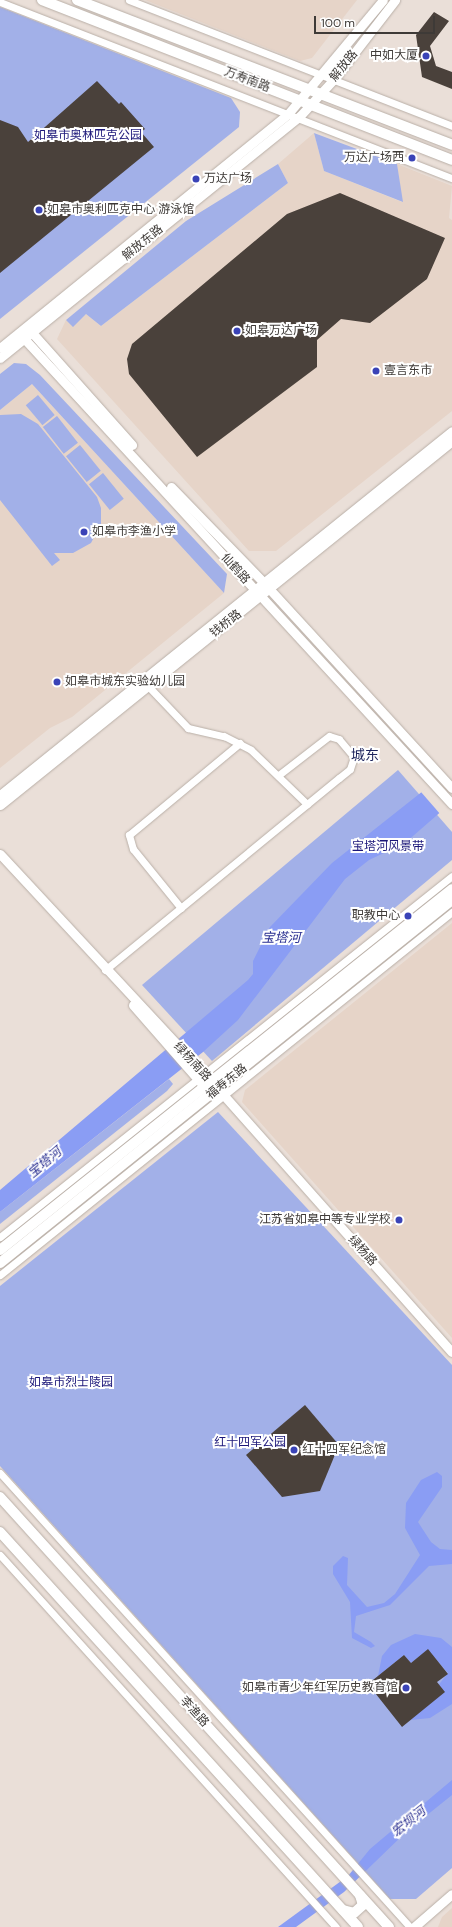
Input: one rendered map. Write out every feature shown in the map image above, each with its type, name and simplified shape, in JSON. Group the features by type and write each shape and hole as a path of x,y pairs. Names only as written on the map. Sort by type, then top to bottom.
{"main road":[{"name":"万寿南路","path":"42,0 452,160"},
{"name":"万寿南路","path":"77,0 452,145"},
{"name":"福寿东路","path":"0,1250 208,1086 452,889"},
{"name":"福寿东路","path":"0,1263 208,1086 452,900"},
{"name":"李渔路","path":"0,1497 389,1927"},
{"name":"李渔路","path":"2,1538 358,1927"},
{"path":"343,1910 354,1913 363,1905 359,1894"}],"street":[{"path":"129,0 452,126"},
{"name":"解放路","path":"310,90 383,0"},
{"name":"解放路","path":"321,94 395,0"},
{"path":"0,2 299,117 452,178"},
{"name":"解放东路","path":"0,358 29,329 288,114 310,90"},
{"name":"解放东路","path":"29,329 299,117 321,94"},
{"name":"仙鹤路","path":"29,329 169,485 267,586 452,788"},
{"name":"解放东路","path":"0,348 21,336"},
{"name":"仙鹤路","path":"21,336 452,804"},
{"name":"钱桥路","path":"267,586 452,431"},
{"name":"钱桥路","path":"0,795 452,441"},
{"name":"钱桥路","path":"0,805 148,686 258,593"},
{"path":"148,686 188,728 212,732 240,743 280,774 307,804"},
{"path":"105,970 350,769 354,757 348,747 329,736 280,774"},
{"path":"181,908 132,849 129,835 240,743"},
{"name":"绿杨南路","path":"0,854 208,1086"},
{"path":"0,1274 208,1086 452,876"},
{"path":"0,1237 452,912"},
{"name":"绿杨南路","path":"148,1020 199,1069 208,1086"},
{"name":"绿杨路","path":"208,1086 452,1352"},
{"path":"0,1473 410,1927"},
{"path":"0,1555 336,1927"},
{"path":"414,1927 452,1894"}],"shaded area":[{"path":"145,0 357,0 312,58 300,61"},
{"name":"万达广场","path":"314,133 324,171 402,202 397,164 452,186 449,218 452,220 452,411 276,551 249,551 57,339 66,320 73,326 86,314 101,326 288,183 278,164"},
{"name":"如皋市李渔小学","path":"32,384 224,593 72,717 50,728 0,768 0,410"},
{"name":"江苏省如皋中等专业学校","path":"452,923 452,1338 242,1102 245,1090"},
{"path":"452,1908 452,1927 438,1927 442,1917"}],"green space":[{"name":"如皋市奥林匹克公园","path":"0,7 231,98 240,112 239,127 0,319"},
{"path":"314,133 397,164 403,202 324,171"},
{"path":"278,164 288,183 101,326 86,314 73,327 66,320 186,221"},
{"path":"14,363 26,364 40,375 227,574 224,593 32,384 0,410 0,374"},
{"path":"38,395 55,415 42,425 26,405"},
{"path":"21,414 38,424 97,497 101,508 101,524 91,543 73,553 54,553 60,560 52,566 0,500 0,415"},
{"path":"57,416 78,443 64,454 43,427"},
{"path":"80,445 101,471 87,482 66,456"},
{"path":"103,473 124,499 110,510 89,484"},
{"name":"宝塔河风景带","path":"398,770 452,832 452,860 212,1061 142,985"},
{"path":"169,1079 173,1084 167,1091 0,1224 0,1212"},
{"name":"红十四军公园","path":"218,1112 452,1365 452,1868 416,1899 390,1899 0,1466 0,1286"}],"water":[{"name":"宝塔河","path":"452,768 452,802 405,843 369,860 345,879 238,1020 203,1052 0,1212 0,1190 248,980 253,974 253,961 270,927 332,863"},
{"path":"437,1472 442,1476 442,1487 418,1522 431,1542 440,1549 452,1550 452,1564 429,1566 390,1605 356,1616 354,1632 375,1646 371,1648 352,1638 350,1602 333,1574 333,1566 343,1556 348,1558 347,1585 367,1607 384,1603 395,1594 420,1555 405,1528 406,1503 421,1480"},
{"path":"415,1634 441,1638 452,1647 452,1704 430,1718 411,1720 448,1673 428,1650 411,1663 404,1655 378,1676 382,1656 391,1645"},
{"name":"宏坝河","path":"452,1780 452,1795 406,1832 344,1892 296,1927 278,1927 348,1876 370,1849"}],"pier":[{"path":"452,766 452,805 441,815 421,792"}],"building":[{"name":"中如大厦","path":"434,12 449,21 430,46 436,66 452,72 452,89 422,77 416,35"},
{"name":"如皋市奥利匹克中心 游泳馆","path":"97,81 119,104 121,102 145,129 141,132 154,147 0,273 0,120 18,127 28,142"},
{"name":"如皋万达广场","path":"340,193 445,238 427,279 370,323 341,319 317,340 317,367 197,457 129,374 127,359 132,344 287,214"},
{"name":"红十四军纪念馆","path":"305,1405 339,1445 320,1491 282,1497 246,1455"},
{"name":"如皋市青少年红军历史教育馆","path":"428,1649 448,1674 437,1682 445,1692 402,1727 368,1684 404,1655 411,1663"}],"place":[{"name":"中如大厦","path":"426,56"},
{"name":"万达广场西","path":"412,158"},
{"name":"万达广场","path":"196,179"},
{"name":"如皋市奥利匹克中心 游泳馆","path":"39,210"},
{"name":"如皋万达广场","path":"237,331"},
{"name":"壹言东市","path":"376,371"},
{"name":"如皋市李渔小学","path":"84,532"},
{"name":"如皋市城东实验幼儿园","path":"57,682"},
{"name":"职教中心","path":"408,916"},
{"name":"江苏省如皋中等专业学校","path":"399,1220"},
{"name":"红十四军纪念馆","path":"294,1450"},
{"name":"如皋市青少年红军历史教育馆","path":"406,1688"}],"district":[{"name":"城东","path":"365,755"}],"park label":[{"name":"如皋市烈士陵园","path":"71,1383"}]}
